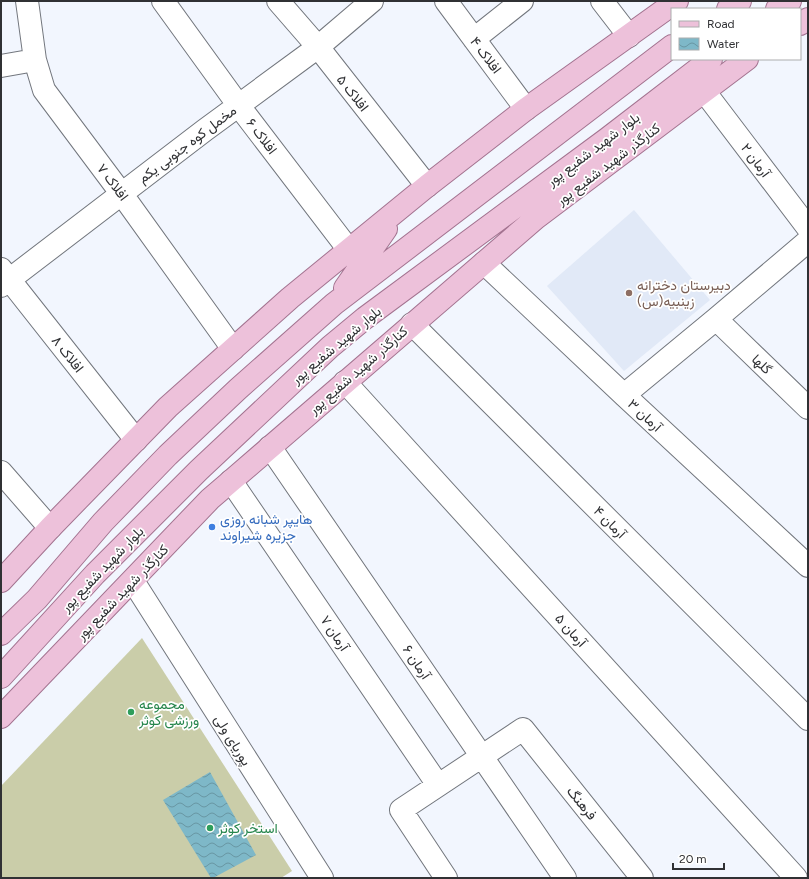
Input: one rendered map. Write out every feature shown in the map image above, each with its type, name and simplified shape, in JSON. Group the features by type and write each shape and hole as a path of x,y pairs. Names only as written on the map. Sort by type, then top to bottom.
{"main road":[{"path":"1,581 50,528 168,407 290,298 427,186 526,108 677,1"},
{"path":"730,8 740,1"},
{"path":"779,8 790,1"},
{"name":"بلوار شهید شفیع پور","path":"2,632 37,599 91,536 173,450 238,389 334,304 671,47"},
{"name":"بلوار شهید شفیع پور","path":"1,677 95,574 199,470 330,347 392,298 607,139 710,60"},
{"name":"کنارگذر شهید شفیع پور","path":"1,717 210,499 536,218 746,60"},
{"path":"334,304 402,207"},
{"path":"392,298 484,263"},
{"path":"91,536 92,545 98,552 105,556 113,556"},
{"path":"76,554 79,550 90,555 95,564 95,574"}],"street":[{"name":"افلاک ۷","path":"27,1 35,60 44,90 121,193 233,348"},
{"name":"افلاک ۶","path":"163,1 239,106 349,250"},
{"name":"افلاک ۵","path":"278,1 318,47 427,186"},
{"name":"مخمل کوه جنوبی یکم","path":"4,278 318,47 372,1"},
{"name":"افلاک ۴","path":"446,1 526,108"},
{"path":"474,39 522,1"},
{"path":"602,1 629,36"},
{"path":"1,66 35,60"},
{"name":"آرمان ۲","path":"704,91 808,228"},
{"path":"624,395 808,241"},
{"name":"آرمان ۳","path":"484,263 808,566"},
{"name":"افلاک ۸","path":"4,278 136,440"},
{"name":"گلها","path":"716,319 808,408"},
{"name":"آرمان ۴","path":"412,324 808,719"},
{"name":"آرمان ۵","path":"345,382 796,878"},
{"name":"آرمان ۶","path":"270,447 565,878"},
{"path":"1,472 50,528"},
{"name":"آرمان ۷","path":"231,481 438,785"},
{"name":"پوریای ولی","path":"132,581 322,878"},
{"name":"فرهنگ","path":"482,756 523,729 642,878"},
{"path":"446,878 401,810 482,756"}],"shaded area":[{"name":"دبیرستان دخترانه زینبیه(س)","path":"634,210 710,300 624,371 547,286"}],"green space":[{"name":"مجموعه ورزشی کوثر","path":"142,638 292,871 281,878 1,878 1,786"}],"water":[{"name":"استخر کوثر","path":"210,772 256,855 213,878 211,878 163,800"}],"place":[{"name":"دبیرستان دخترانه زینبیه(س)","path":"629,293"},
{"name":"هایپر شبانه روزی جزیره شیراوند","path":"212,527"},
{"name":"مجموعه ورزشی کوثر","path":"131,712"},
{"name":"استخر کوثر","path":"210,828"}]}
